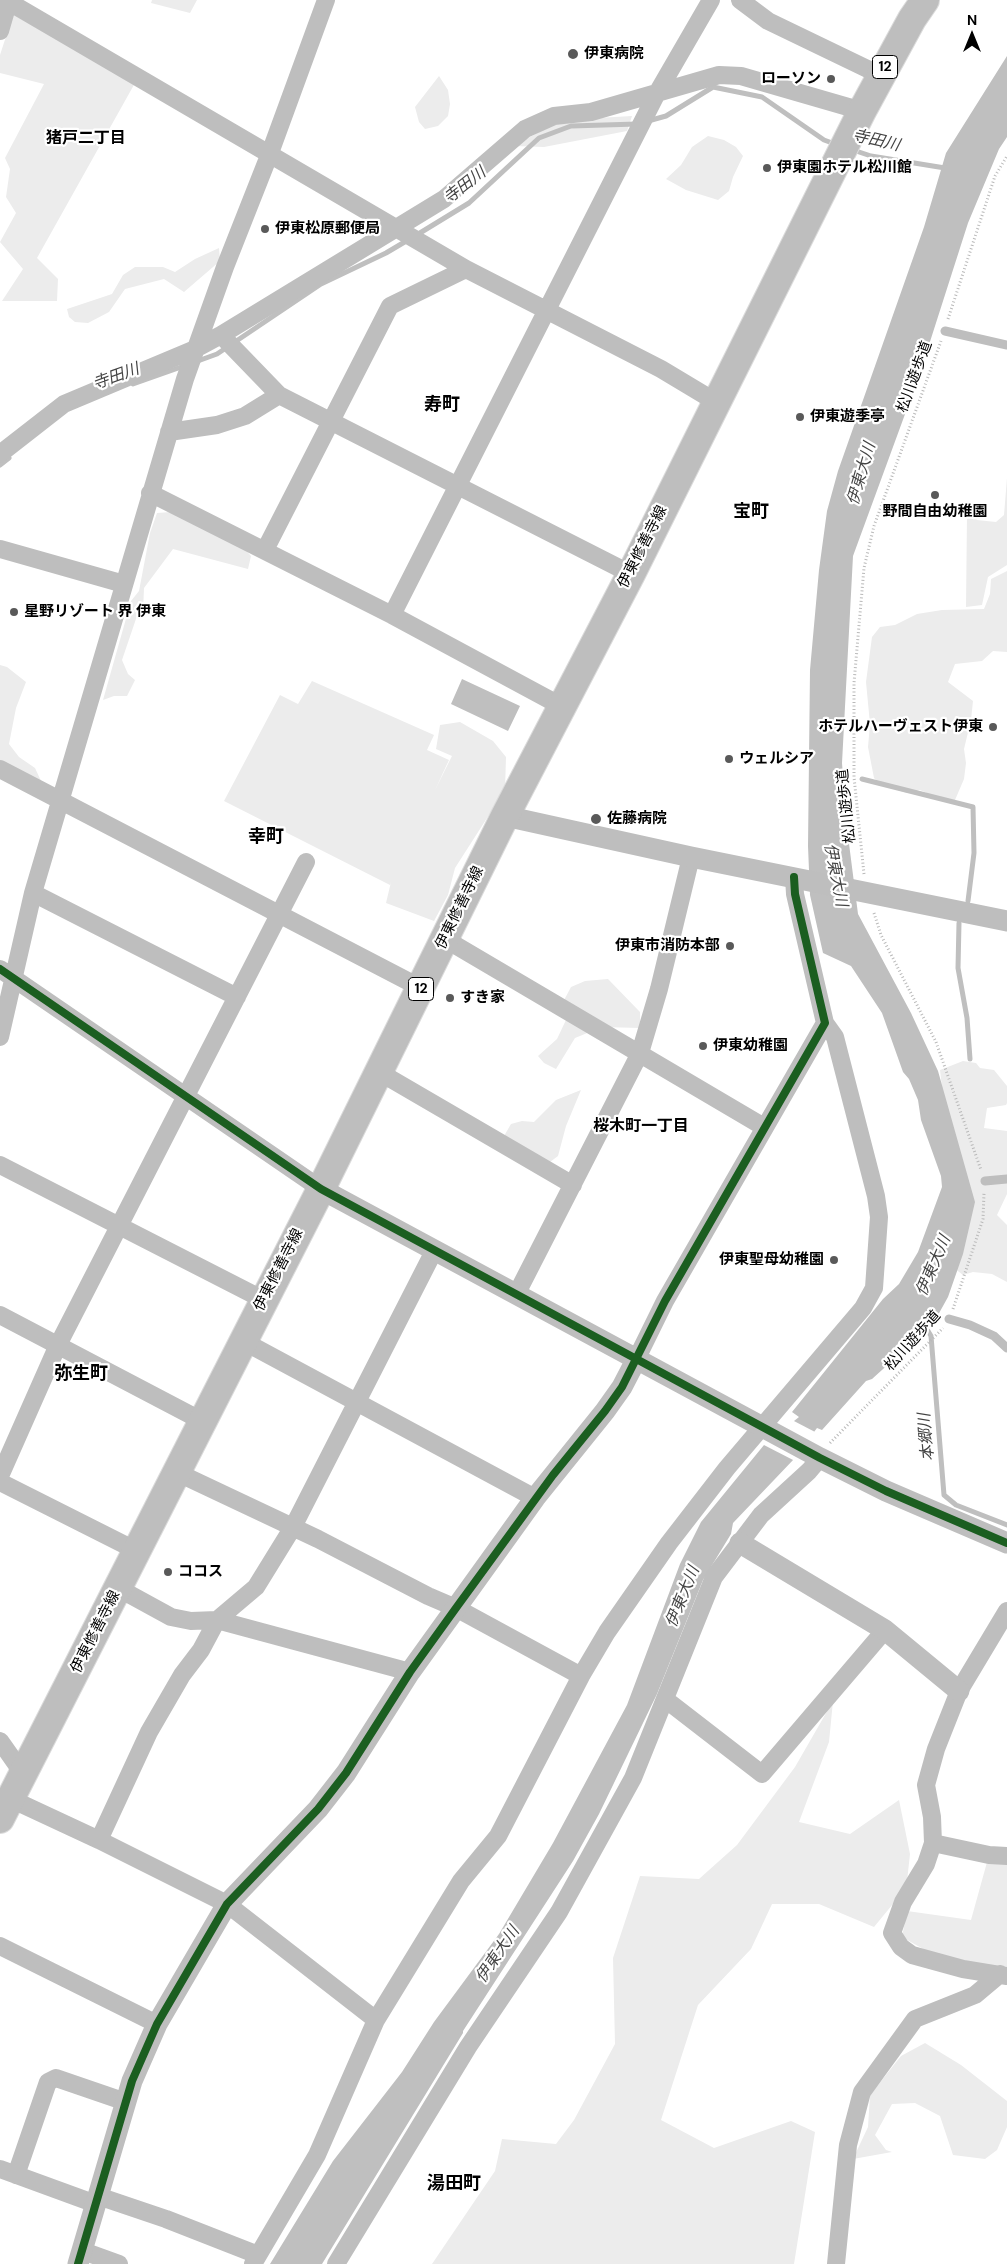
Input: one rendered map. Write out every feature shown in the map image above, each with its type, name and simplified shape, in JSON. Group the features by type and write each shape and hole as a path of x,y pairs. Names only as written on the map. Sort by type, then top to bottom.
{"main road":[{"name":"伊東修善寺線","path":"5,1809 321,1189 505,816 631,574 880,75 925,0"}],"street":[{"path":"0,1037 6,973 33,893 185,378 326,0"},
{"path":"392,615 653,102 711,0"},
{"path":"740,0 768,21 880,75"},
{"path":"0,31 9,1 270,152 423,244 546,311 661,369 716,402"},
{"path":"0,454 64,404 222,336 399,230 444,199 525,129 554,116 653,102 719,75 741,76 862,111"},
{"path":"265,550 390,306 466,268"},
{"path":"222,336 278,395 631,574"},
{"path":"169,432 217,424 245,416 278,395"},
{"path":"150,493 392,615 561,706"},
{"path":"0,549 124,584"},
{"path":"0,769 421,988"},
{"path":"505,816 691,857 1007,920"},
{"path":"516,1295 640,1053 659,989 691,857"},
{"path":"0,1476 58,1345 306,862"},
{"path":"126,2102 56,2078 48,2082 8,2172 166,2219 255,2259 317,2156 376,2020 460,1881 498,1836 580,1676 607,1632 669,1544 863,1308 874,1288 879,1217 876,1196 835,1037 825,1023 795,894 799,878"},
{"path":"33,893 237,997"},
{"path":"445,939 764,1127"},
{"path":"6,973 321,1189 636,1360 886,1492 1007,1543"},
{"path":"119,2264 80,2257 132,2081 157,2024 227,1904 318,1809 340,1781 370,1739 410,1672 535,1498 606,1411 622,1387 665,1301 825,1023"},
{"path":"379,1072 573,1185"},
{"path":"0,1165 264,1300"},
{"path":"99,1840 149,1732 182,1675 201,1650 217,1620 256,1587 293,1528 434,1251"},
{"path":"0,1315 202,1421"},
{"path":"243,1341 535,1498"},
{"path":"336,2264 468,2047 559,1912 633,1778 714,1577 761,1515 809,1471 817,1456"},
{"path":"176,1472 456,1608 580,1676"},
{"path":"0,1482 137,1552"},
{"path":"740,1543 885,1630 958,1691"},
{"path":"118,1588 171,1617 191,1622 217,1620 410,1672"},
{"path":"1003,1975 963,1969 912,1955 901,1947 892,1934 904,1902 926,1864 933,1844 932,1817 926,1785 936,1749 958,1691 1007,1611"},
{"path":"665,1699 762,1774 885,1630"},
{"path":"0,1742 24,1775"},
{"path":"5,1809 99,1840 227,1904 376,2020"},
{"path":"933,1844 989,1855 1007,1856"},
{"path":"0,1946 157,2024"},
{"path":"836,2264 848,2145 862,2092 915,2019 975,1996 1003,1975"}],"lane":[{"path":"945,330 1007,345"},
{"path":"985,1181 1007,1179"},
{"path":"949,1319 994,1336 1007,1348"}],"shaded area":[{"path":"152,0 197,0 190,13 151,3"},
{"path":"14,12 135,83 37,258 58,279 57,301 2,301 23,269 0,242 16,213 6,197 10,169 5,158 44,84 0,73 0,55"},
{"path":"439,76 448,90 450,104 448,116 438,126 425,129 419,122 415,107"},
{"path":"632,116 627,131 544,147 513,146 562,120"},
{"path":"708,136 724,140 736,147 743,156 729,191 718,200 686,190 666,179 681,165 692,147"},
{"path":"219,248 220,261 184,292 164,279 125,289 109,312 88,323 75,322 69,317 67,309 112,294 123,275 135,267 163,267 175,272 195,259"},
{"path":"1007,478 1007,565 988,577 982,605 966,607 967,515 974,516 977,520 996,522 1004,515"},
{"path":"171,512 240,544 251,556 248,569 173,549 144,588 143,612 138,613 122,660 128,674 135,680 127,696 114,696 103,700 131,601 139,591 150,533 157,513"},
{"path":"1007,571 1007,652 993,651 982,661 955,664 948,682 973,701 971,720 964,749 966,763 964,779 955,800 943,800 920,790 907,793 881,785 874,778 868,747 870,724 866,682 872,637 880,627 895,625 917,614 942,610 984,609 990,594 991,579"},
{"path":"0,665 7,667 26,682 16,708 9,744 19,757 35,768 42,783 0,760"},
{"path":"312,681 434,735 427,750 449,760 435,790 452,756 436,749 440,725 460,722 493,741 506,757 505,790 455,868 448,895 434,921 386,903 391,882 390,885 224,801 280,695 298,704"},
{"path":"608,979 640,1012 640,1028 602,1027 575,1038 556,1069 544,1063 538,1056 557,1039 566,1020 562,1004 571,987 585,981"},
{"path":"963,1061 976,1063 980,1068 994,1070 1007,1086 1006,1105 987,1108 984,1128 1007,1131 1007,1194 997,1215 1007,1225 1007,1282 992,1274 973,1272 963,1275 954,1268 944,1105 940,1070"},
{"path":"581,1090 566,1126 558,1156 550,1162 504,1136 511,1124 522,1121 534,1122 556,1100"},
{"path":"833,1701 829,1742 799,1822 850,1834 899,1800 910,1854 907,1881 897,1899 874,1927 819,1904 772,1904 751,1949 698,2005 661,2120 714,2148 791,2121 815,2132 794,2264 432,2264 495,2171 502,2139 556,2144 574,2120 615,2044 613,1958 640,1876 699,1879 737,1845 795,1767"},
{"path":"989,1855 1007,1856 1007,1973 925,1950 902,1937 907,1911 971,1920"},
{"path":"925,2043 961,2065 1007,2101 1007,2127 997,2150 985,2159 953,2155 940,2116 915,2103 892,2104 875,2135 886,2150 892,2152 853,2159 868,2127 870,2095 901,2056"}],"water":[{"name":"伊東大川","path":"1007,56 1007,137 999,149 968,223 919,376 853,556 842,763 847,828 858,914 911,1013 938,1071 975,1202 963,1254 948,1297 933,1324 872,1379 866,1381 822,1430 817,1428 794,1459 733,1523 731,1534 703,1580 657,1694 599,1814 573,1861 463,2031 322,2264 270,2264 333,2161 402,2072 434,2022 499,1934 553,1843 627,1705 680,1564 701,1522 764,1445 799,1417 792,1412 883,1299 899,1284 918,1252 942,1187 941,1176 921,1120 918,1100 909,1079 903,1072 882,1013 851,966 823,953 810,895 808,846 810,670 819,570 827,511 838,471 924,227 946,153"},
{"path":"462,679 520,706 508,731 451,704"}],"pier":[{"path":"792,1420 817,1433 795,1461 762,1444"}],"waterway":[{"name":"寺田川","path":"648,121 666,116 713,87 762,97 824,140 835,144"},
{"name":"寺田川","path":"415,236 469,203 539,138 571,126 637,124"},
{"name":"寺田川","path":"853,150 871,156 945,168"},
{"name":"寺田川","path":"195,362 217,354 321,284 386,253 408,240"},
{"name":"寺田川","path":"133,384 184,366"},
{"name":"寺田川","path":"0,465 9,458"},
{"path":"862,779 973,807 974,853 968,901"},
{"path":"959,923 958,968 967,1018 970,1059"},
{"name":"本郷川","path":"921,1326 931,1336 944,1495 956,1505 1007,1525"}],"cycle path":[{"path":"78,2264 132,2081 157,2024 227,1904 318,1809 346,1773 410,1672 553,1475 622,1387 665,1301 825,1023 795,894 794,877"},
{"path":"0,969 321,1189 820,1458 886,1491 1007,1543"}],"place":[{"name":"伊東病院","path":"573,54"},
{"name":"ローソン","path":"831,79"},
{"name":"伊東園ホテル松川館","path":"767,168"},
{"name":"伊東松原郵便局","path":"265,229"},
{"name":"伊東遊季亭","path":"800,417"},
{"name":"野間自由幼稚園","path":"935,495"},
{"name":"星野リゾート 界 伊東","path":"14,612"},
{"name":"ホテルハーヴェスト伊東","path":"993,727"},
{"name":"ウェルシア","path":"729,759"},
{"name":"佐藤病院","path":"596,819"},
{"name":"伊東市消防本部","path":"730,946"},
{"name":"すき家","path":"450,998"},
{"name":"伊東幼稚園","path":"703,1046"},
{"name":"伊東聖母幼稚園","path":"834,1260"},
{"name":"ココス","path":"168,1572"}],"district":[{"name":"猪戸二丁目","path":"86,139"},
{"name":"寿町","path":"442,405"},
{"name":"宝町","path":"751,512"},
{"name":"幸町","path":"266,837"},
{"name":"桜木町一丁目","path":"641,1127"},
{"name":"弥生町","path":"81,1374"},
{"name":"湯田町","path":"454,2184"}]}
